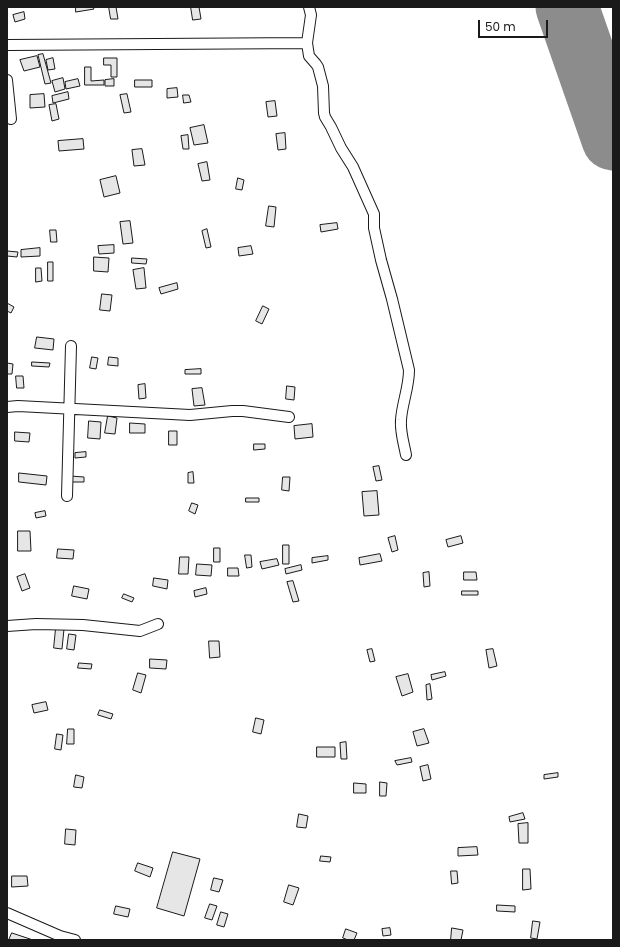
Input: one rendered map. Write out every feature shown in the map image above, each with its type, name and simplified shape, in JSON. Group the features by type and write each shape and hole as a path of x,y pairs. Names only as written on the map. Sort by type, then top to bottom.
{"street":[{"path":"309,7 311,15 307,43 309,56 318,67 323,86 325,117 353,167 374,214 374,228 408,370 409,380 401,418 406,455"},
{"path":"7,45 307,43"},
{"path":"7,80 11,119"},
{"path":"67,496 71,346"},
{"path":"7,408 18,406 70,410 190,415 243,411 289,417"},
{"path":"7,626 36,624 83,625 140,631 158,624"},
{"path":"7,913 60,936 75,940"}],"building":[{"path":"76,7 93,7 94,9 76,12"},
{"path":"109,7 116,7 118,19 111,19"},
{"path":"191,7 199,7 201,19 193,20"},
{"path":"24,12 25,19 15,22 13,15"},
{"path":"43,54 51,83 45,84 38,55"},
{"path":"37,56 40,67 24,71 20,60"},
{"path":"53,58 55,69 48,70 46,60"},
{"path":"104,58 117,58 117,77 111,77 111,65 104,65"},
{"path":"85,67 91,67 91,81 104,80 104,85 85,85"},
{"path":"63,78 65,89 55,92 52,81"},
{"path":"78,79 80,86 66,89 65,82"},
{"path":"114,79 114,86 105,86 105,80"},
{"path":"135,80 152,80 152,87 135,87"},
{"path":"177,88 178,97 167,98 167,89"},
{"path":"68,92 69,99 53,103 52,96"},
{"path":"44,94 45,107 30,108 30,95"},
{"path":"127,94 131,112 124,113 120,95"},
{"path":"183,95 189,95 191,102 184,103"},
{"path":"275,101 277,116 268,117 266,102"},
{"path":"56,104 59,119 52,121 49,105"},
{"path":"204,125 208,143 194,145 190,128"},
{"path":"285,133 286,149 278,150 276,134"},
{"path":"188,135 189,149 183,149 181,136"},
{"path":"83,139 84,149 59,151 58,141"},
{"path":"142,149 145,165 134,166 132,150"},
{"path":"207,162 210,180 202,181 198,164"},
{"path":"116,176 120,193 104,197 100,180"},
{"path":"238,178 244,180 242,190 236,189"},
{"path":"269,206 276,207 274,227 266,226"},
{"path":"130,221 133,243 123,244 120,222"},
{"path":"337,223 338,229 321,232 320,225"},
{"path":"207,229 211,247 206,248 202,231"},
{"path":"50,230 56,230 57,242 51,242"},
{"path":"114,245 114,253 99,254 98,246"},
{"path":"251,246 253,254 239,256 238,248"},
{"path":"40,248 40,256 21,257 21,250"},
{"path":"7,251 18,252 17,257 7,256"},
{"path":"94,257 109,258 108,272 94,271"},
{"path":"132,258 147,259 146,264 132,263"},
{"path":"48,262 53,262 53,281 48,281"},
{"path":"36,268 41,268 42,281 36,282"},
{"path":"144,268 146,288 136,289 133,270"},
{"path":"177,283 178,289 161,294 159,288"},
{"path":"102,294 112,295 110,311 100,310"},
{"path":"7,303 14,307 11,313 7,311"},
{"path":"263,306 269,309 262,324 256,321"},
{"path":"37,337 54,339 53,350 35,348"},
{"path":"92,357 98,358 96,369 90,368"},
{"path":"109,357 118,358 118,366 108,365"},
{"path":"32,362 50,363 49,367 32,366"},
{"path":"7,363 13,364 12,374 7,374"},
{"path":"201,369 201,374 185,374 185,370"},
{"path":"16,376 23,376 24,388 17,388"},
{"path":"145,384 146,398 139,399 138,385"},
{"path":"287,386 295,387 294,400 286,399"},
{"path":"202,388 205,405 194,406 192,389"},
{"path":"108,416 117,418 115,434 105,433"},
{"path":"89,421 101,422 100,439 88,438"},
{"path":"130,423 145,424 145,433 130,433"},
{"path":"312,424 313,437 295,439 294,426"},
{"path":"169,431 177,431 177,445 169,445"},
{"path":"15,432 30,433 29,442 15,441"},
{"path":"254,444 265,444 265,449 254,450"},
{"path":"86,452 86,457 75,458 75,453"},
{"path":"379,466 382,480 376,481 373,467"},
{"path":"193,472 194,483 188,483 188,473"},
{"path":"19,473 47,476 46,485 19,482"},
{"path":"70,476 84,477 84,482 70,482"},
{"path":"283,477 290,477 289,491 282,490"},
{"path":"377,491 379,515 364,516 362,492"},
{"path":"246,498 259,498 259,502 246,502"},
{"path":"192,503 198,505 195,514 189,511"},
{"path":"45,511 46,516 36,518 35,513"},
{"path":"18,531 30,531 31,551 18,551"},
{"path":"395,536 398,550 392,552 388,538"},
{"path":"461,536 463,543 448,547 446,540"},
{"path":"283,545 289,545 289,564 283,564"},
{"path":"214,548 220,548 220,562 214,562"},
{"path":"58,549 74,550 73,559 57,558"},
{"path":"380,554 382,561 360,565 359,558"},
{"path":"245,555 251,555 252,567 247,568"},
{"path":"328,556 328,560 312,563 312,558"},
{"path":"180,557 189,557 188,574 179,574"},
{"path":"277,559 279,565 262,569 260,562"},
{"path":"197,564 212,565 211,576 196,575"},
{"path":"301,565 302,570 286,574 285,569"},
{"path":"228,568 238,568 239,576 228,576"},
{"path":"429,572 430,586 424,587 423,573"},
{"path":"464,572 476,572 477,580 464,580"},
{"path":"25,574 30,588 22,591 17,577"},
{"path":"154,578 168,580 167,589 153,586"},
{"path":"293,581 299,601 293,602 287,582"},
{"path":"74,586 89,589 87,599 72,596"},
{"path":"206,588 207,594 195,597 194,591"},
{"path":"462,591 478,591 478,595 462,595"},
{"path":"124,594 134,598 132,602 122,598"},
{"path":"56,628 64,629 62,649 54,648"},
{"path":"69,634 76,635 74,650 67,649"},
{"path":"209,641 219,641 220,657 210,658"},
{"path":"372,649 375,661 370,662 367,650"},
{"path":"493,649 497,666 489,668 486,650"},
{"path":"150,659 167,660 166,669 150,668"},
{"path":"79,663 92,664 91,669 78,668"},
{"path":"445,672 446,676 432,680 431,675"},
{"path":"138,673 146,675 141,693 133,690"},
{"path":"408,674 413,692 402,696 396,677"},
{"path":"430,684 432,699 427,700 426,685"},
{"path":"46,702 48,710 34,713 32,705"},
{"path":"100,710 113,714 111,719 98,715"},
{"path":"256,718 264,720 261,734 253,732"},
{"path":"68,729 74,729 74,744 67,744"},
{"path":"424,729 429,743 417,746 413,732"},
{"path":"57,734 63,735 61,750 55,749"},
{"path":"346,742 347,759 341,759 340,743"},
{"path":"317,747 335,747 335,757 317,757"},
{"path":"411,758 412,762 397,765 395,761"},
{"path":"428,765 431,779 423,781 420,767"},
{"path":"558,773 558,777 544,779 544,775"},
{"path":"76,775 84,777 82,788 74,787"},
{"path":"380,782 387,783 386,796 380,796"},
{"path":"354,783 366,784 366,793 354,793"},
{"path":"523,813 525,819 510,822 509,817"},
{"path":"299,814 308,816 306,828 297,827"},
{"path":"528,823 528,843 519,843 518,824"},
{"path":"66,829 76,830 75,845 65,844"},
{"path":"477,847 478,855 458,856 458,848"},
{"path":"173,852 200,859 184,916 157,908"},
{"path":"321,856 331,857 330,862 320,861"},
{"path":"138,863 153,868 150,877 135,871"},
{"path":"523,869 530,869 531,889 523,890"},
{"path":"451,871 457,871 458,883 452,884"},
{"path":"12,876 27,876 28,886 12,887"},
{"path":"214,878 223,880 219,892 211,890"},
{"path":"289,885 299,888 293,905 284,902"},
{"path":"210,904 217,906 212,920 205,918"},
{"path":"497,905 515,906 515,912 497,911"},
{"path":"116,906 130,909 128,917 114,914"},
{"path":"221,912 228,914 224,927 217,925"},
{"path":"533,921 540,922 537,939 531,938"},
{"path":"390,928 391,935 383,936 382,929"},
{"path":"452,928 463,930 461,940 451,940"},
{"path":"346,929 357,933 354,940 343,938"},
{"path":"12,933 33,940 9,940"}],"runway":[{"path":"567,7 613,139"}]}
